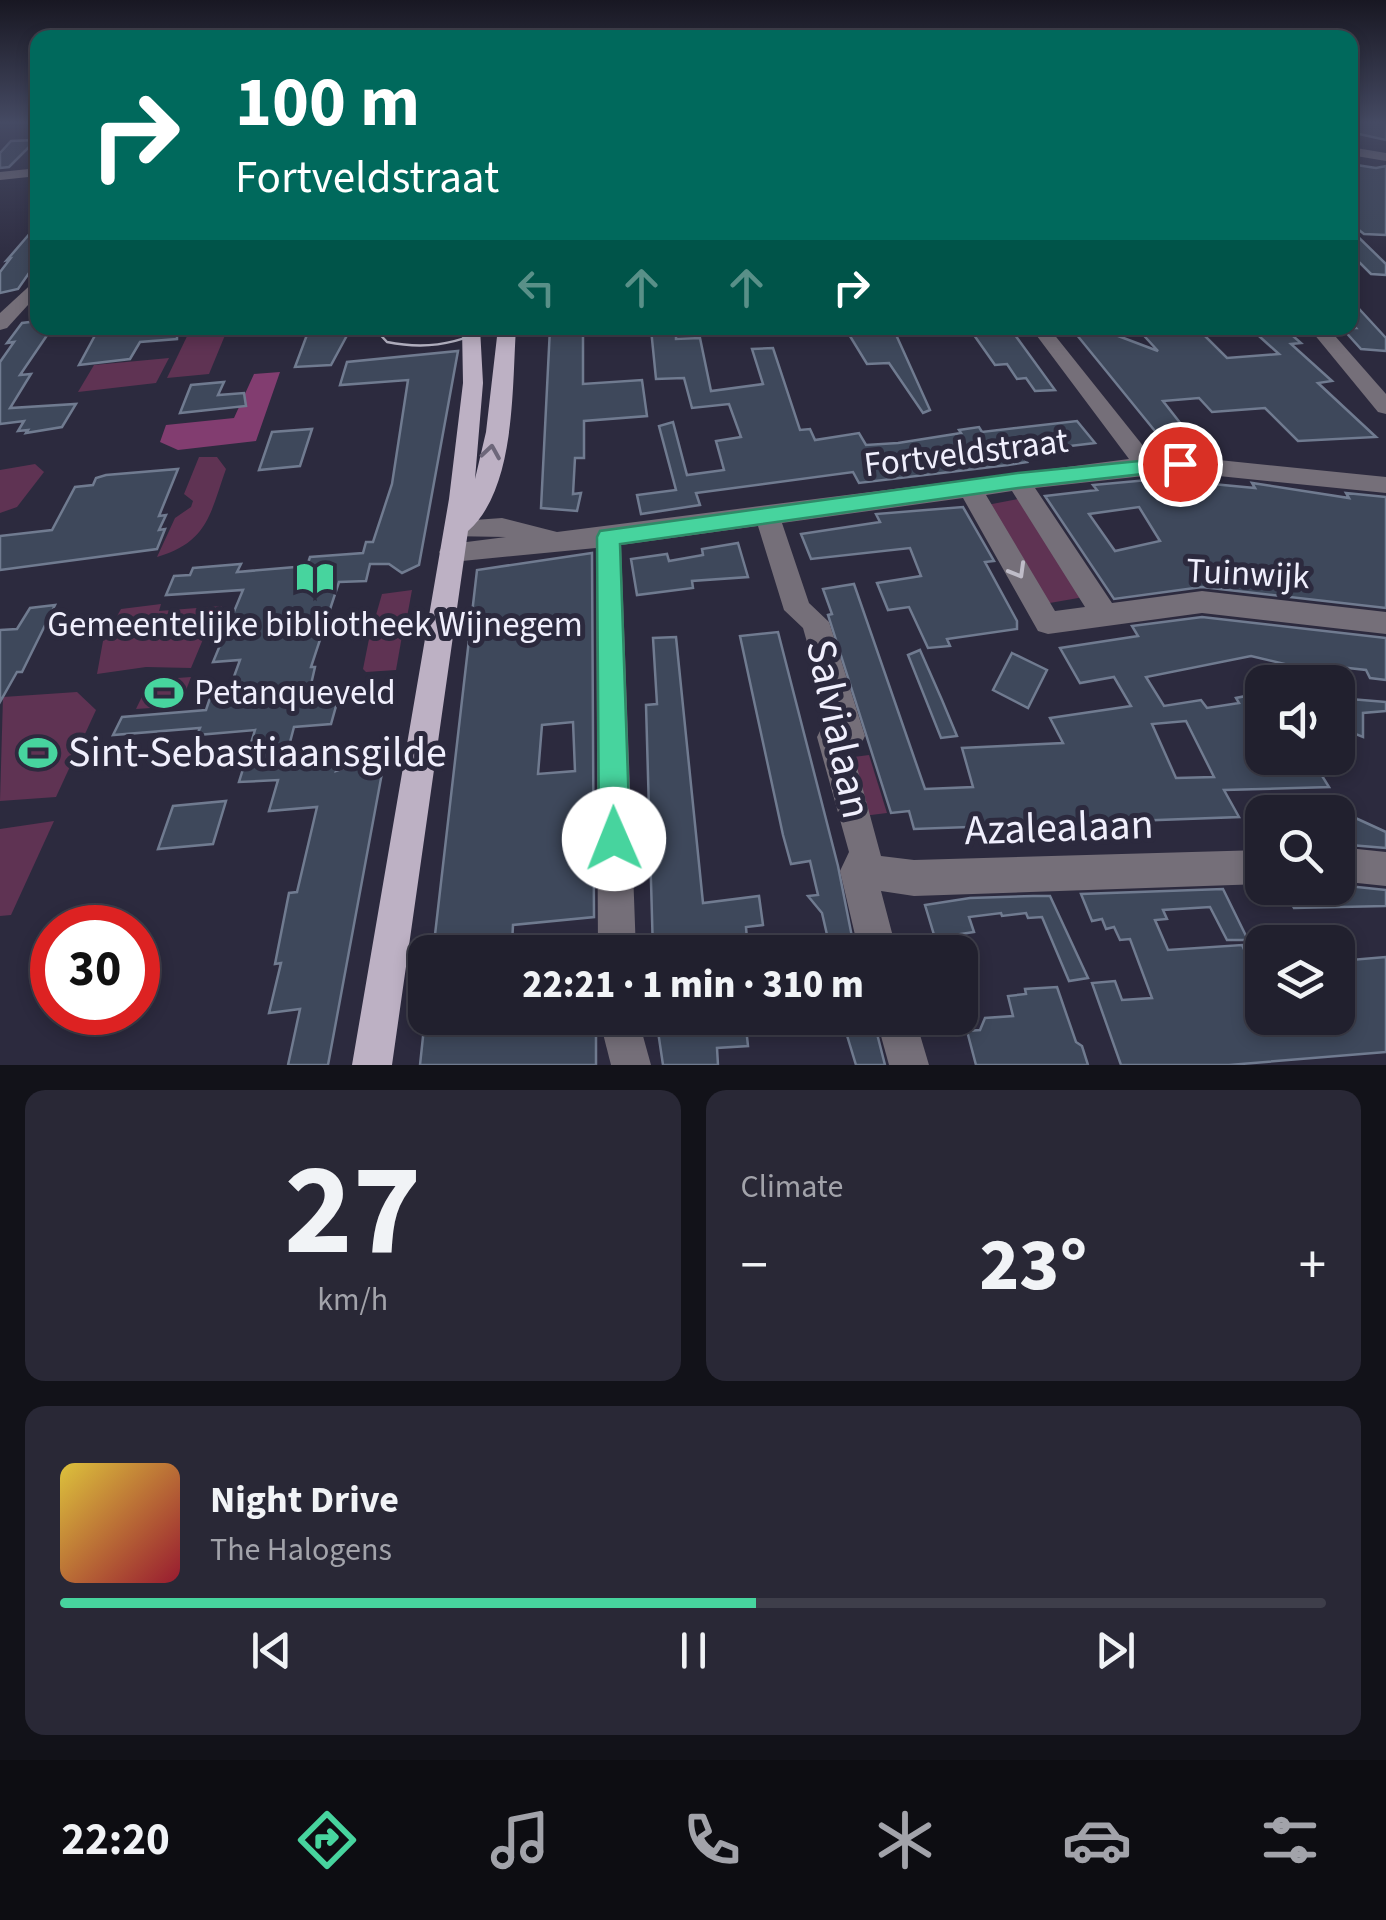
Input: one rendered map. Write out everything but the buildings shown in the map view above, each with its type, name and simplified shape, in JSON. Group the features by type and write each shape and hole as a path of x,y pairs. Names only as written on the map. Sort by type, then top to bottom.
{"main road":[{"path":"372,1065 454,541 473,384 471,335"},
{"path":"454,541 487,478 506,335"},
{"path":"469,412 498,410"}],"street":[{"path":"0,176 30,173"},
{"path":"1045,335 1146,465"},
{"path":"1324,335 1386,407"},
{"path":"1359,376 1386,379"},
{"name":"Fortveldstraat","path":"454,541 530,546 1146,465 1180,464 1386,485"},
{"path":"1018,481 1105,615"},
{"name":"Tuinwijk","path":"969,487 1048,623 1202,602 1386,624"},
{"name":"Salvialaan","path":"767,514 798,610 815,622 849,736 833,738 866,852 858,872 874,935"},
{"path":"608,537 617,935"},
{"path":"1355,865 1386,868"},
{"name":"Azalealaan","path":"858,872 914,878 1245,868"},
{"path":"623,1035 631,1065"},
{"path":"901,1035 909,1065"}],"shaded area":[{"path":"188,335 225,335 209,374 167,378"},
{"path":"169,358 156,383 78,392 94,365"},
{"path":"280,372 256,441 178,450 160,442 166,425 234,418 254,374"},
{"path":"199,457 217,457 226,469 211,513 187,543 157,557 175,518 191,507 193,501 184,494"},
{"path":"35,464 44,472 17,507 0,513 0,470"},
{"path":"1023,498 1084,597 1044,604 987,505"},
{"path":"412,590 405,628 372,629 382,594"},
{"path":"161,604 159,611 222,606 215,625 209,625 191,668 146,667 97,674 103,641 121,609"},
{"path":"402,636 396,670 363,669 369,639"},
{"name":"Petanqueveld","path":"191,677 180,706 136,709 150,680"},
{"name":"Sint-Sebastiaansgilde","path":"77,692 96,710 56,797 0,801 3,697"},
{"path":"869,755 887,813 863,816 846,758"},
{"path":"54,821 11,915 0,916 0,829"}],"tram line":[{"path":"380,335 387,342 413,345 450,342 471,335"}],"place":[{"name":"Gemeentelijke bibliotheek Wijnegem","path":"315,578"},
{"name":"Petanqueveld","path":"164,693"},
{"name":"Sint-Sebastiaansgilde","path":"38,753"}],"route":[{"path":"614,839 608,537 1018,481 1180,464"}]}
